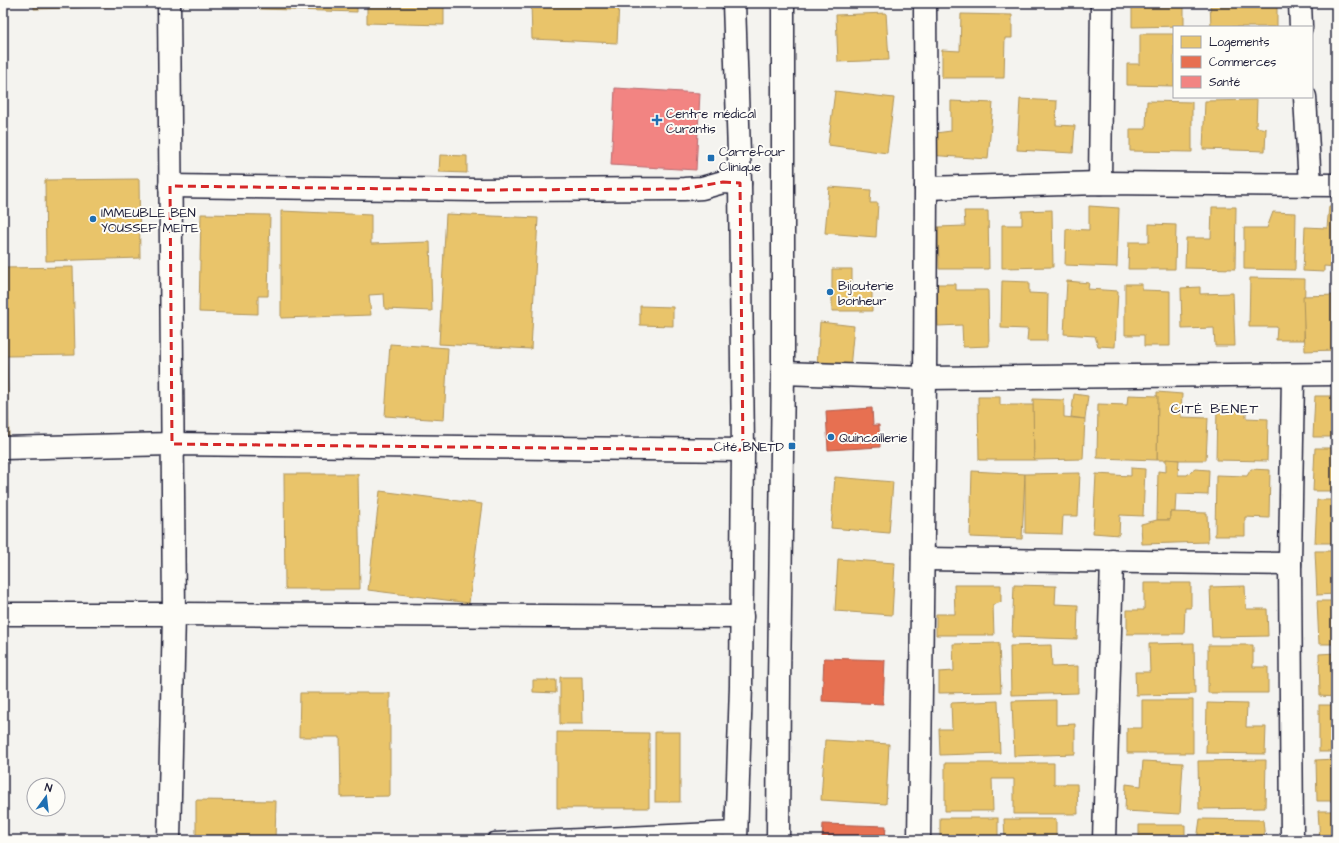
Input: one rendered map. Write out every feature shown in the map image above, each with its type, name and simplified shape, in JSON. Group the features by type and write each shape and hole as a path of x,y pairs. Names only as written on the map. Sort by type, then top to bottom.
{"street":[{"path":"169,3 174,614 169,840"},
{"path":"734,3 740,183 743,450 741,686 736,834"},
{"path":"778,840 783,373 783,3"},
{"path":"919,840 925,378 925,3"},
{"path":"1100,183 1102,3"},
{"path":"1300,3 1301,26"},
{"path":"1305,98 1310,185"},
{"path":"170,186 478,190 702,188 723,182 740,183"},
{"path":"926,188 1100,183 1336,185"},
{"path":"783,373 925,378 1336,374"},
{"path":"1292,840 1290,564 1293,374"},
{"path":"3,448 172,444 743,450"},
{"path":"923,559 1290,564"},
{"path":"1104,840 1112,561"},
{"path":"3,614 742,617"}],"lane":[{"path":"494,840 736,834"}],"highlighted area":[{"path":"723,182 740,183 743,450 172,444 170,186 478,190 684,189"}],"building: Logements":[{"path":"34,3 141,3 141,6 34,9"},
{"path":"260,3 357,3 357,12 260,9"},
{"path":"367,3 444,3 444,25 367,23"},
{"path":"531,3 619,3 617,43 532,39"},
{"path":"1146,3 1184,3 1184,26 1132,27 1132,7 1146,6"},
{"path":"1210,3 1253,3 1253,5 1277,5 1277,26 1211,26"},
{"path":"1333,3 1336,3 1336,23 1334,23"},
{"path":"886,13 889,60 838,62 836,15"},
{"path":"961,14 1012,15 1012,38 1005,38 1004,78 942,78 942,50 960,51"},
{"path":"1140,34 1173,34 1173,86 1127,85 1127,64 1140,64"},
{"path":"835,91 894,98 887,153 828,145"},
{"path":"1020,99 1057,101 1056,125 1075,126 1073,153 1017,150"},
{"path":"1257,100 1256,127 1266,129 1265,151 1203,149 1205,101"},
{"path":"951,101 993,103 988,159 927,155 928,134 951,131"},
{"path":"1147,101 1192,102 1192,152 1130,151 1130,129 1146,129"},
{"path":"440,155 467,156 467,173 439,172"},
{"name":"IMMEUBLE BEN YOUSSEF MEITE","path":"139,179 140,258 46,261 45,180"},
{"path":"829,187 871,190 870,203 878,203 876,237 825,233"},
{"path":"1089,206 1119,208 1117,267 1065,265 1066,229 1089,230"},
{"path":"1329,206 1336,206 1336,267 1324,266 1324,272 1303,271 1305,227 1327,228"},
{"path":"1212,207 1236,207 1235,269 1185,268 1186,238 1211,238"},
{"path":"1052,210 1053,267 1002,268 1002,225 1022,225 1022,211"},
{"path":"281,211 371,215 371,244 430,242 432,311 385,309 384,294 369,295 371,315 281,318"},
{"path":"964,211 988,211 989,269 939,269 938,227 965,226"},
{"path":"1273,212 1296,213 1295,270 1244,269 1244,228 1267,228"},
{"path":"201,214 270,215 268,296 258,296 258,314 199,312"},
{"path":"446,214 538,218 531,349 439,344"},
{"path":"1149,224 1176,225 1175,269 1128,269 1129,242 1149,242"},
{"path":"73,267 75,355 7,356 9,438 3,438 3,268"},
{"path":"832,269 852,269 852,286 872,286 872,311 832,311"},
{"path":"1250,278 1305,279 1304,340 1276,340 1277,327 1249,327"},
{"path":"1002,281 1029,282 1029,293 1048,294 1047,341 1027,341 1028,329 1001,328"},
{"path":"1067,281 1089,283 1088,289 1118,291 1115,347 1098,346 1095,336 1064,334"},
{"path":"937,284 956,284 956,290 988,290 989,346 963,347 962,325 938,326"},
{"path":"1125,284 1142,284 1142,290 1170,291 1170,346 1144,346 1144,335 1125,335"},
{"path":"1200,287 1200,294 1233,293 1235,346 1215,346 1214,328 1182,329 1181,288"},
{"path":"1336,295 1336,350 1305,351 1303,296"},
{"path":"640,306 673,307 673,326 640,325"},
{"path":"820,322 854,326 850,368 817,365"},
{"path":"390,344 448,348 444,420 385,416"},
{"path":"1157,392 1182,394 1181,417 1208,418 1206,460 1157,460"},
{"path":"1074,394 1088,396 1085,419 1071,417"},
{"path":"1128,395 1158,396 1157,460 1097,458 1098,404 1127,405"},
{"path":"1315,396 1336,396 1336,437 1313,437"},
{"path":"978,397 1000,397 1000,405 1034,405 1034,460 979,460"},
{"path":"1033,399 1064,400 1064,417 1085,419 1083,459 1034,460"},
{"path":"1217,405 1246,406 1246,418 1268,419 1267,461 1216,460"},
{"path":"1315,448 1336,448 1336,491 1313,491"},
{"path":"1166,459 1179,460 1178,475 1187,475 1195,469 1209,470 1208,495 1176,494 1175,512 1170,512 1170,520 1157,520 1158,471 1166,472"},
{"path":"1131,468 1145,469 1143,516 1120,515 1119,535 1093,533 1096,474 1131,476"},
{"path":"1251,469 1270,470 1269,518 1245,517 1245,536 1215,536 1216,475 1247,476"},
{"path":"972,471 1025,474 1022,539 970,537"},
{"path":"1080,473 1078,516 1063,516 1062,534 1025,533 1025,474"},
{"path":"284,474 358,474 360,589 285,589"},
{"path":"835,477 893,482 889,533 831,528"},
{"path":"380,491 482,504 469,603 368,590"},
{"path":"1317,500 1336,500 1336,543 1315,543"},
{"path":"1170,512 1207,513 1208,542 1142,544 1141,524 1157,520 1170,520"},
{"path":"1315,551 1336,551 1336,594 1317,595"},
{"path":"838,559 895,563 892,615 835,611"},
{"path":"1144,583 1191,583 1191,608 1185,608 1184,634 1127,634 1127,610 1144,610"},
{"path":"954,585 1001,585 1001,602 993,605 994,635 936,635 936,614 955,614"},
{"path":"1014,585 1056,586 1055,604 1078,605 1077,639 1012,637"},
{"path":"1245,586 1246,609 1267,609 1268,636 1212,637 1210,587"},
{"path":"1317,601 1336,601 1336,644 1319,644"},
{"path":"999,643 1001,692 939,693 939,672 954,671 953,644"},
{"path":"1194,643 1195,694 1136,695 1135,672 1150,672 1149,644"},
{"path":"1051,645 1052,667 1078,666 1078,693 1011,695 1010,646"},
{"path":"1208,645 1253,645 1253,667 1268,667 1268,693 1208,693"},
{"path":"1336,653 1336,697 1320,696 1319,654"},
{"path":"560,677 582,677 583,724 560,724"},
{"path":"533,680 556,680 556,693 533,692"},
{"path":"300,693 390,693 390,796 341,797 340,737 299,737"},
{"path":"1056,700 1056,725 1075,724 1075,754 1014,756 1012,701"},
{"path":"1142,700 1193,700 1193,753 1127,753 1127,728 1142,728"},
{"path":"998,701 1000,753 940,755 939,729 952,729 951,703"},
{"path":"1207,703 1247,704 1246,727 1266,727 1265,754 1206,753"},
{"path":"1319,705 1336,705 1336,752 1319,752"},
{"path":"557,732 649,733 649,808 557,808"},
{"path":"655,732 680,732 680,802 655,802"},
{"path":"825,740 889,744 886,804 821,800"},
{"path":"1336,759 1336,801 1317,801 1316,760"},
{"path":"1266,760 1265,808 1199,809 1198,761"},
{"path":"1143,761 1183,763 1180,814 1125,811 1126,784 1141,786"},
{"path":"945,763 1054,763 1054,784 1077,784 1078,814 1014,814 1014,779 992,779 993,811 945,811"},
{"path":"196,800 276,801 275,840 196,840"},
{"path":"1318,811 1336,811 1336,840 1320,840"},
{"path":"940,818 998,818 998,840 940,840"},
{"path":"1004,819 1056,819 1056,839 1077,840 1005,840"},
{"path":"1200,819 1263,820 1265,840 1197,840"},
{"path":"1139,825 1185,825 1185,840 1126,840 1139,839"}],"building: Commerces":[{"path":"872,408 873,425 879,425 880,447 828,450 826,411"},
{"path":"824,658 885,660 883,704 822,701"},
{"path":"823,824 886,826 885,840 822,840"}],"building: Santé":[{"path":"615,88 700,93 696,170 611,165"}],"place":[{"name":"Centre médical Curantis","path":"657,120"},
{"name":"Carrefour Clinique","path":"711,158"},
{"name":"IMMEUBLE BEN YOUSSEF MEITE","path":"93,219"},
{"name":"Bijouterie bonheur","path":"830,292"},
{"name":"Quincaillerie","path":"831,437"},
{"name":"Cité BNETD","path":"792,446"}],"district":[{"name":"CITÉ BENET","path":"1215,408"}]}
